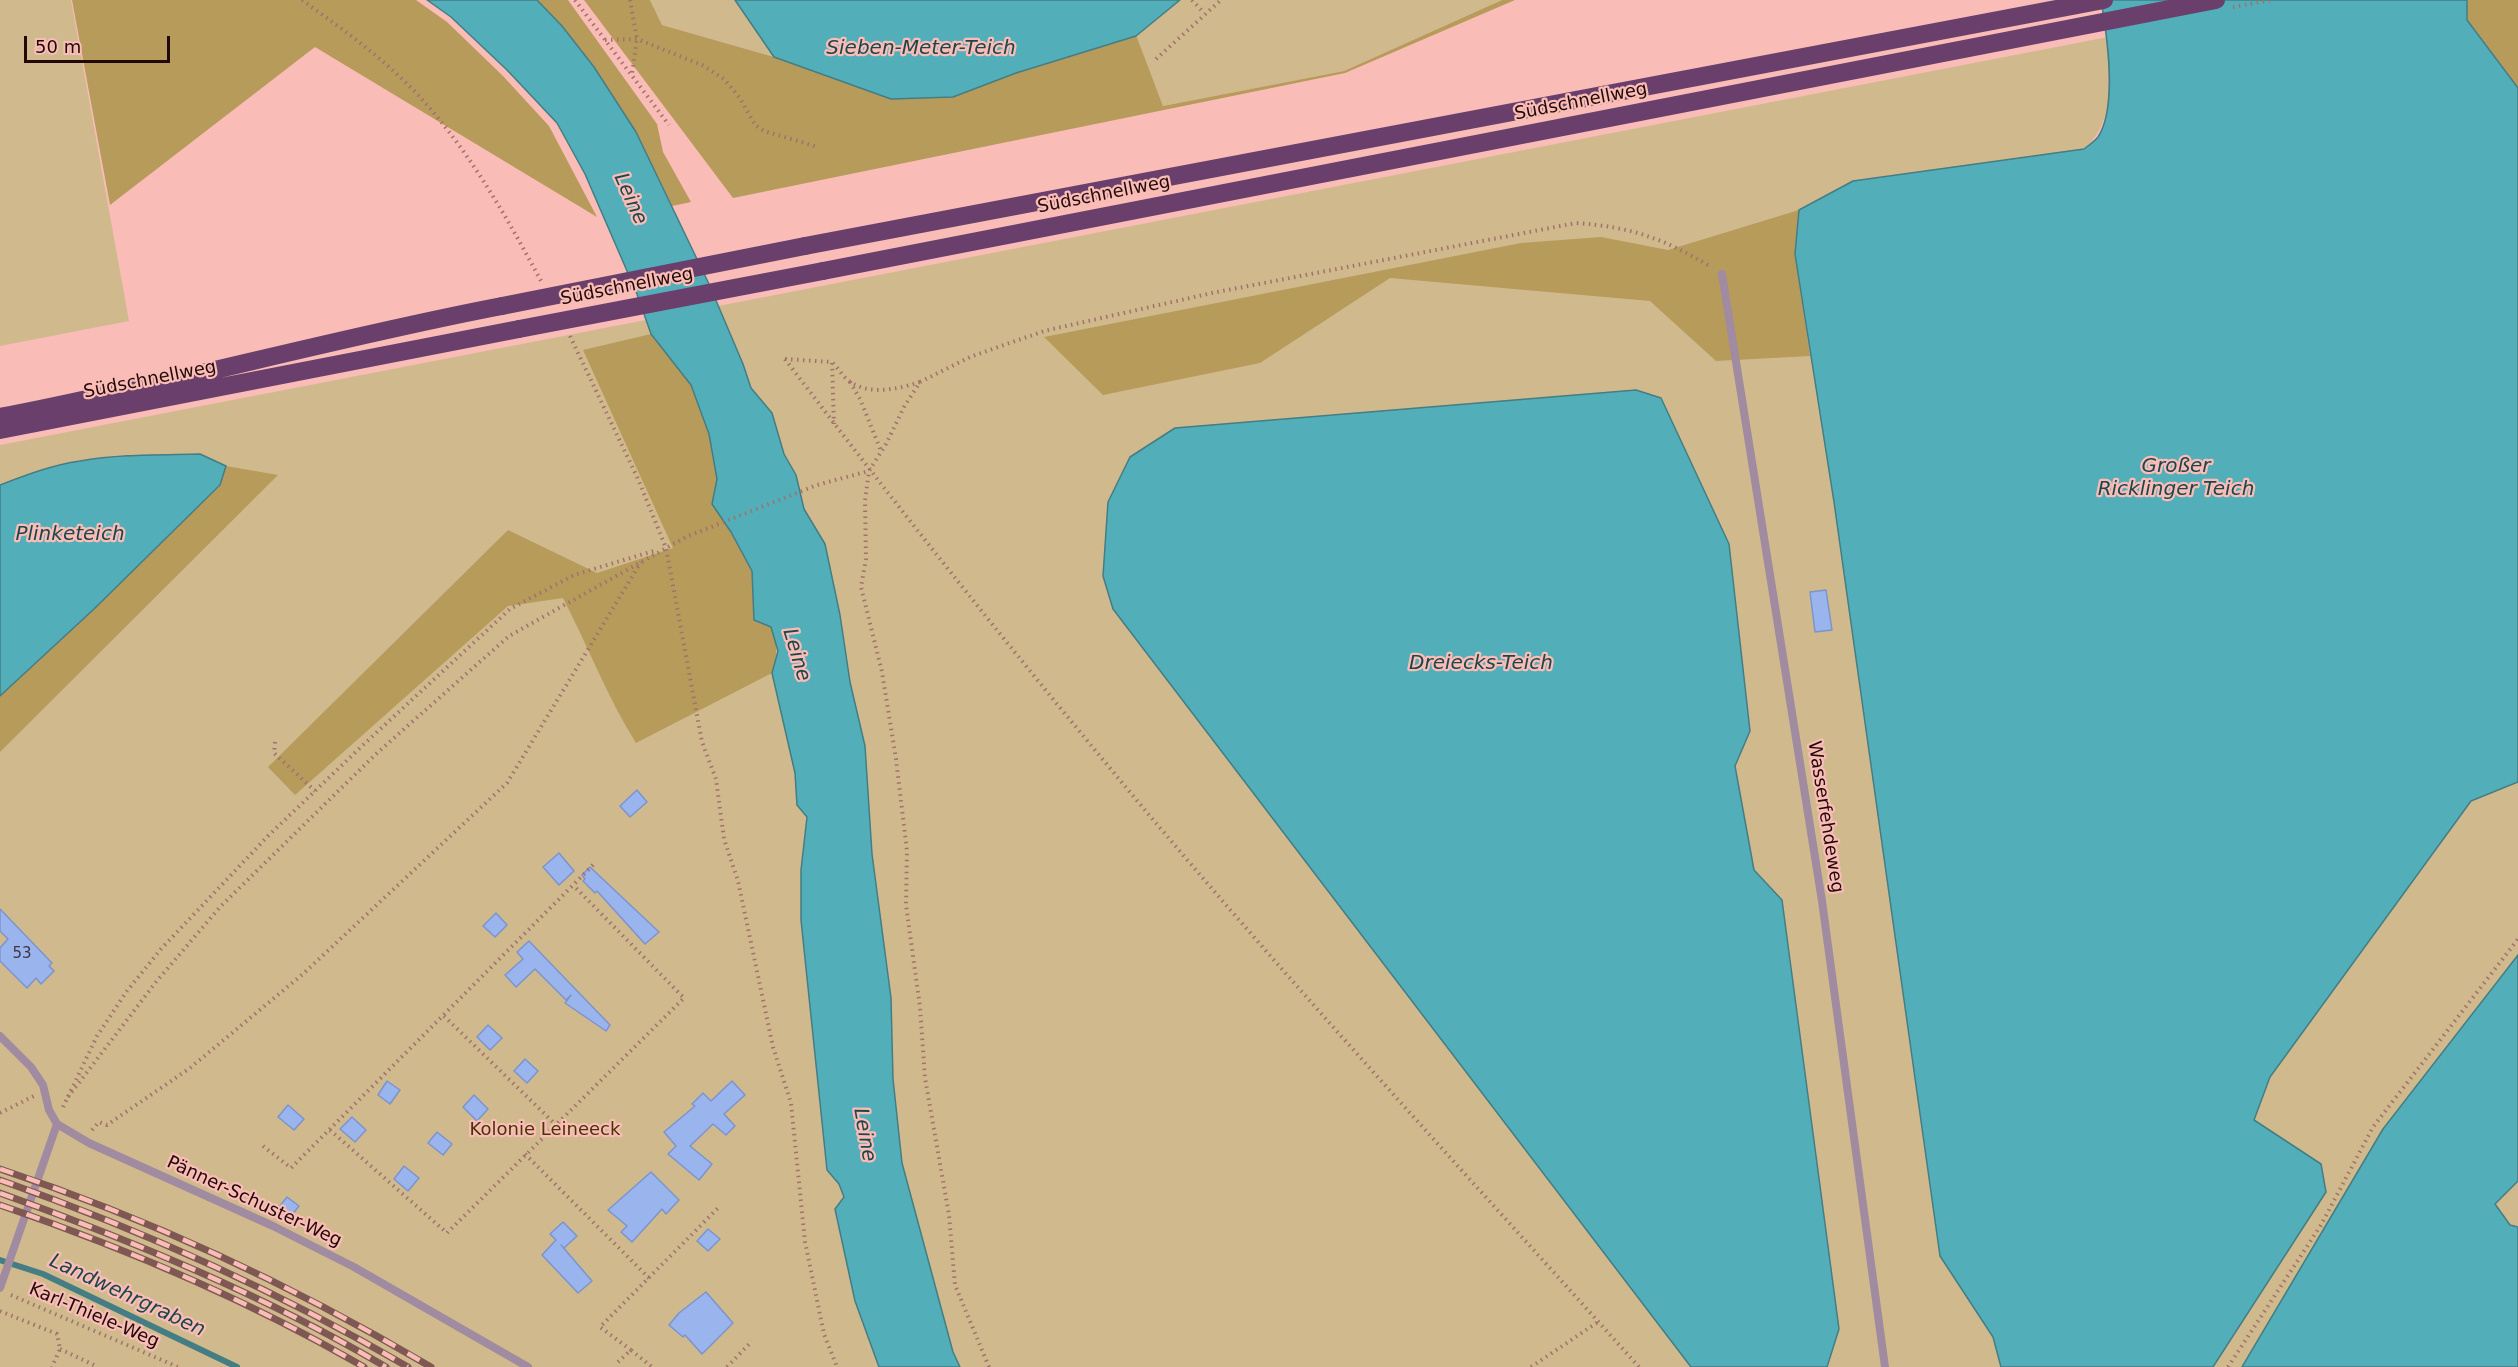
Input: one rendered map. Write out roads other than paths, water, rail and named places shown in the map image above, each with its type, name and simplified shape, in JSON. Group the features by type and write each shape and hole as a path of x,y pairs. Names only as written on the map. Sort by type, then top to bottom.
{"highway":[{"name":"Südschnellweg","path":"0,417 74,403 419,322 805,246 2104,0"},
{"name":"Südschnellweg","path":"0,430 2216,0"}],"lane":[{"name":"Wasserfehdeweg","path":"1722,274 1821,901 1885,1367"},
{"path":"0,1036 31,1067 43,1085 49,1110 57,1124 0,1289"},
{"name":"Pänner-Schuster-Weg","path":"57,1124 83,1140 273,1226 354,1267 528,1367"}],"water":[{"name":"Leine","path":"427,0 537,0 562,26 594,67 636,132 709,284 751,388 772,413 784,454 796,475 804,509 825,544 840,615 850,682 865,746 872,854 891,998 893,1079 902,1163 953,1352 960,1367 879,1367 855,1301 835,1209 844,1197 839,1184 827,1170 801,920 801,870 807,817 797,805 795,773 772,673 778,651 771,627 754,620 752,571 731,532 712,504 717,479 709,434 691,385 651,334 637,294 585,174 557,123 507,70 451,17"},
{"name":"Sieben-Meter-Teich","path":"735,0 1180,0 1136,36 1016,73 953,97 891,99 774,57"},
{"name":"Großer Ricklinger Teich","path":"2101,0 2467,0 2467,20 2518,88 2518,782 2471,801 2270,1077 2254,1120 2321,1164 2326,1192 2213,1367 2001,1367 1993,1337 1940,1256 1834,502 1795,254 1799,210 1853,181 2084,149 2098,137 2108,107 2108,51"},
{"name":"Dreiecks-Teich","path":"1636,390 1661,398 1729,544 1750,731 1735,766 1754,870 1782,900 1839,1329 1827,1367 1691,1367 1113,609 1103,576 1108,502 1130,457 1175,428"},
{"name":"Plinketeich","path":"200,454 226,466 220,485 94,609 0,696 0,485 49,468 80,461 125,456"},
{"path":"2518,955 2518,1181 2495,1204 2510,1225 2518,1227 2518,1367 2242,1367 2383,1129"}],"waterway":[{"name":"Landwehrgraben","path":"0,1260 43,1274 237,1367"}],"railway":[{"path":"0,1169 112,1210 221,1256 327,1309 431,1367"},
{"path":"0,1180 53,1199 208,1264 309,1313 408,1367"},
{"path":"0,1193 99,1230 197,1271 293,1316 386,1367"},
{"path":"0,1205 140,1257 186,1277 276,1319 364,1367"}],"park label":[{"name":"Kolonie Leineeck","path":"545,1130"}]}
